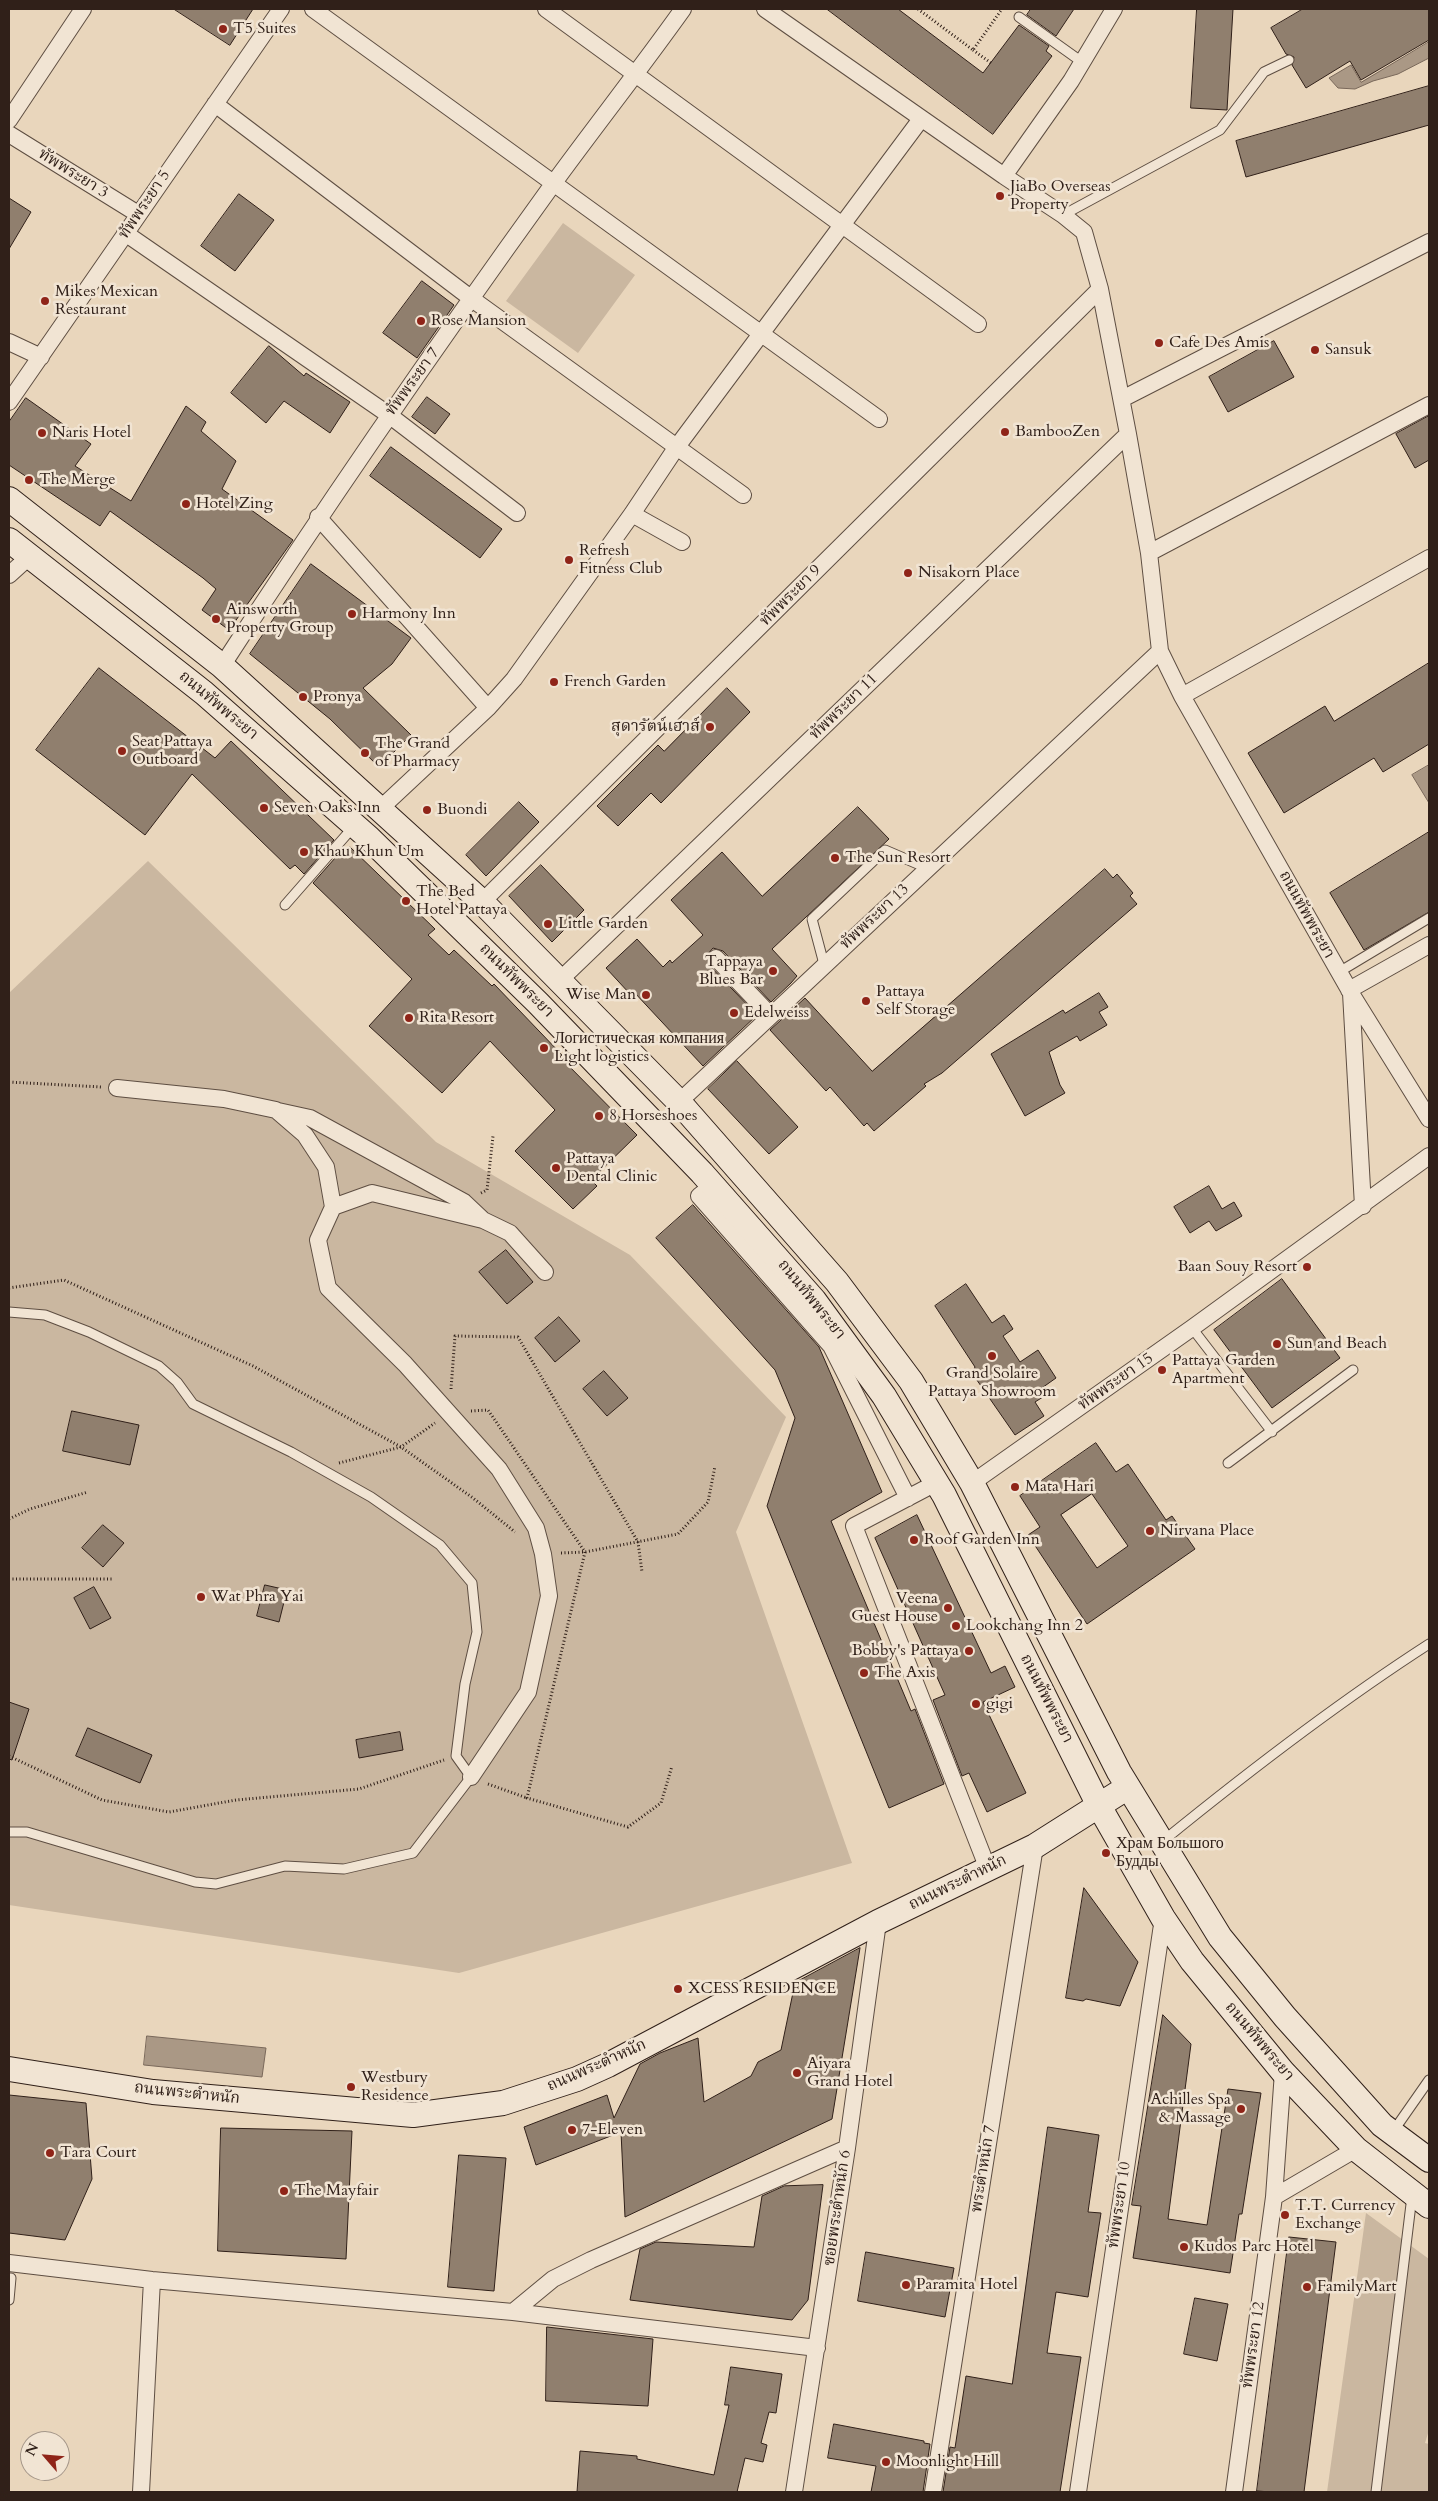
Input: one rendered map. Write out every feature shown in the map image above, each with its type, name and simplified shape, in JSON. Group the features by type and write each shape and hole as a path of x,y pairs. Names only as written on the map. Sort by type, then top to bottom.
{"main road":[{"name":"ถนนทัพพระยา","path":"9,499 222,666 381,808 482,902 679,1102 837,1282 911,1381 972,1483 1128,1787 1220,1937 1285,2017 1382,2125 1429,2160"},
{"name":"ถนนทัพพระยา","path":"9,540 31,555 204,693 355,825 538,1003 713,1184 814,1300 884,1396 936,1483 1099,1806 1163,1918 1192,1961 1283,2072 1356,2150 1421,2200"},
{"name":"ถนนพระตำหนัก","path":"9,2069 153,2092 413,2115 488,2106 554,2087 608,2065 878,1922 1035,1846 1128,1787"},
{"path":"1192,1961 1200,1946 1220,1937"}],"street":[{"path":"9,120 83,9"},
{"name":"ทัพพระยา 5","path":"9,402 281,9"},
{"path":"313,9 879,419"},
{"path":"546,9 844,224 978,324"},
{"name":"ทัพพระยา 7","path":"222,666 318,517 389,415 554,182 683,9"},
{"name":"ถนนทัพพระยา","path":"765,9 921,119 1064,215 1084,232 1100,289 1122,399 1149,553 1160,651 1182,696 1350,992 1363,1206"},
{"path":"1004,176 1082,62 1114,9"},
{"path":"215,104 472,299 743,495"},
{"path":"381,808 488,708 514,679 632,514 676,448 921,119"},
{"name":"ทัพพระยา 3","path":"9,134 138,214"},
{"path":"125,234 389,415 517,513"},
{"path":"1122,399 1429,242"},
{"name":"ทัพพระยา 9","path":"482,902 1100,289"},
{"path":"9,342 41,357"},
{"path":"1149,553 1429,405"},
{"name":"ทัพพระยา 11","path":"560,980 1128,434"},
{"path":"632,514 682,542"},
{"path":"318,517 488,708"},
{"path":"9,575 31,555"},
{"path":"1182,696 1429,558"},
{"name":"ทัพพระยา 13","path":"679,1102 1160,651"},
{"path":"1429,945 1350,992 1429,1119"},
{"path":"716,958 770,1015"},
{"path":"117,1088 224,1099 310,1118 464,1202 483,1220"},
{"path":"276,1110 305,1135 326,1167 333,1207 318,1240 328,1288 405,1364 499,1469 536,1528 543,1554 549,1596 528,1692 471,1777"},
{"name":"ทัพพระยา 15","path":"972,1483 1363,1206 1429,1156"},
{"path":"713,1184 698,1196 831,1346 908,1498"},
{"path":"333,1207 372,1193 483,1220 510,1232 546,1272"},
{"path":"936,1483 854,1526 988,1869"},
{"name":"พระตำหนัก 7","path":"933,2492 1035,1846"},
{"name":"ทัพพระยา 10","path":"1078,2492 1163,1918"},
{"name":"ซอยพระตำหนัก 6","path":"794,2492 847,2148 878,1922"},
{"name":"ทัพพระยา 12","path":"1234,2492 1274,2197 1283,2072"},
{"path":"513,2312 553,2279 591,2260 847,2148"},
{"path":"1274,2197 1356,2150"},
{"path":"9,2263 152,2280 513,2312 817,2348"},
{"path":"141,2492 152,2280"}],"lane":[{"path":"1019,17 1082,62"},
{"path":"1064,215 1220,130 1264,72 1289,60"},
{"path":"284,905 355,825"},
{"path":"824,964 812,919 885,850 927,868"},
{"path":"1339,972 1429,918"},
{"path":"9,1312 44,1315 89,1332 159,1366 177,1382 193,1404 291,1452 362,1492 440,1545 472,1582 477,1632 465,1684 456,1756 471,1777 412,1853 344,1869 285,1866 216,1884 195,1882 27,1832 9,1832"},
{"path":"1192,1328 1272,1432"},
{"path":"1228,1464 1354,1370"},
{"path":"1161,1842 1278,1750 1372,1681 1429,1644"},
{"path":"1392,2133 1429,2080"},
{"path":"1376,2492 1421,2200"},
{"path":"9,2278 11,2278 9,2300"}],"path":[{"path":"918,9 990,63"},
{"path":"973,50 1002,9"},
{"path":"9,1082 117,1088"},
{"path":"464,1202 488,1190 493,1136"},
{"path":"9,1288 64,1280 254,1366 401,1447 473,1498 543,1554 585,1552 678,1534 708,1502 715,1466"},
{"path":"518,1337 638,1542 642,1572"},
{"path":"450,1414 488,1410 585,1552 527,1798"},
{"path":"9,1519 30,1509 88,1492"},
{"path":"9,1580 112,1580"},
{"path":"9,1756 102,1800 170,1812 236,1800 359,1789 456,1756"},
{"path":"471,1777 527,1798 628,1827 661,1803 672,1766"}],"shaded area":[{"path":"1429,42 1429,58 1398,74 1373,81 1355,89 1338,88 1329,78 1351,65 1361,82"},
{"path":"563,223 635,275 578,353 506,301"},
{"path":"1429,765 1429,803 1412,775"},
{"path":"148,861 436,1142 630,1255 786,1417 736,1532 852,1863 459,1973 9,1905 9,993"},
{"path":"147,2036 266,2048 262,2077 144,2065"},
{"path":"1366,2213 1429,2259 1429,2430 1425,2443 1429,2444 1429,2492 1327,2492"}],"building":[{"name":"T5 Suites","path":"174,9 253,9 230,45"},
{"path":"827,9 898,9 983,73 1019,25 1049,46 1046,51 1052,56 993,134"},
{"path":"1031,9 1074,9 1056,36 1027,15"},
{"path":"1197,9 1233,9 1227,110 1191,108"},
{"path":"1303,9 1429,9 1429,40 1361,80 1350,61 1306,88 1292,65 1294,57 1286,54 1271,28"},
{"path":"1429,86 1429,125 1246,177 1236,141"},
{"path":"239,194 274,220 235,271 201,246"},
{"path":"9,198 31,212 9,249"},
{"name":"Rose Mansion","path":"422,281 454,305 417,358 383,333"},
{"path":"1274,341 1294,377 1228,412 1209,377"},
{"path":"269,346 304,376 306,373 350,402 330,433 284,401 266,423 231,393"},
{"path":"427,397 450,414 435,434 412,417"},
{"name":"Hotel Zing","path":"26,398 91,444 75,466 131,501 186,406 206,422 201,431 236,461 222,489 293,540 229,630 202,610 216,589 203,578 110,511 100,526 9,465 9,422"},
{"path":"1429,416 1429,460 1415,468 1396,434"},
{"path":"391,447 502,529 480,558 370,476"},
{"path":"311,564 411,638 392,664 363,688 411,735 379,767 330,719 250,654"},
{"path":"1429,663 1429,744 1383,772 1374,758 1284,813 1248,753 1325,706 1334,721"},
{"name":"Seat Pattaya Outboard","path":"99,668 215,758 231,741 334,840 304,874 295,865 290,869 192,774 145,835 36,750"},
{"path":"727,688 750,712 661,803 651,793 618,826 597,806 658,745 664,751"},
{"path":"519,802 539,822 486,876 466,855"},
{"path":"858,807 889,839 772,949 797,976 791,983 771,1002 723,951 713,948 707,955 709,965 757,1015 703,1066 633,991 630,994 606,968 637,939 663,967 670,960 672,963 703,935 671,900 722,852 762,896"},
{"path":"1429,832 1429,912 1364,950 1330,893"},
{"path":"350,847 435,929 428,935 449,955 454,950 492,986 494,984 562,1055 560,1057 637,1135 591,1180 597,1186 573,1209 515,1151 555,1110 490,1041 442,1093 369,1026 412,979 313,883 343,849 346,852"},
{"path":"541,865 584,910 552,942 509,896"},
{"path":"1105,869 1113,878 1117,874 1133,893 1130,896 1137,904 942,1073 924,1084 926,1086 874,1131 867,1123 864,1126 830,1087 826,1091 770,1030 805,998 872,1071"},
{"path":"1099,993 1108,1007 1099,1012 1107,1025 1080,1041 1077,1036 1049,1052 1060,1085 1065,1093 1025,1116 991,1054 1063,1010 1065,1013"},
{"path":"737,1061 798,1127 769,1154 708,1089"},
{"path":"1209,1186 1222,1209 1234,1202 1242,1216 1216,1231 1209,1221 1190,1233 1174,1207"},
{"path":"693,1205 819,1347 882,1492 831,1521 911,1711 915,1709 944,1784 889,1808 767,1506 795,1418 775,1370 656,1238"},
{"path":"506,1250 533,1282 507,1304 479,1272"},
{"name":"Sun and Beach","path":"1282,1279 1340,1358 1272,1408 1214,1330"},
{"name":"Grand Solaire Pattaya Showroom","path":"966,1284 992,1323 1004,1315 1013,1329 1003,1336 1020,1362 1038,1350 1056,1378 1039,1390 1043,1397 1035,1402 1044,1416 1015,1435 972,1373 975,1367 935,1306"},
{"path":"559,1317 580,1341 555,1362 535,1338"},
{"path":"604,1371 628,1398 607,1416 583,1389"},
{"path":"72,1411 139,1425 130,1465 63,1451"},
{"name":"Nirvana Place","path":"1096,1443 1116,1472 1128,1464 1166,1520 1172,1516 1195,1549 1087,1624 1028,1535 1040,1527 1020,1496","holes":["1092,1494 1128,1546 1097,1568 1061,1515"]},
{"path":"917,1515 991,1673 1005,1666 1015,1687 983,1702 1026,1793 987,1812 969,1773 962,1776 933,1700 945,1695 875,1538"},
{"path":"103,1525 124,1543 103,1567 82,1548"},
{"path":"265,1585 287,1590 279,1622 257,1616"},
{"path":"94,1587 111,1618 90,1629 74,1598"},
{"path":"9,1702 29,1709 12,1760 9,1759"},
{"path":"88,1728 152,1755 140,1783 76,1756"},
{"path":"400,1732 403,1750 359,1758 356,1740"},
{"path":"1084,1888 1138,1962 1120,2006 1086,1999 1083,2001 1066,1998"},
{"name":"Aiyara Grand Hotel","path":"860,1948 832,2119 625,2217 621,2132 536,2165 524,2127 607,2095 614,2118 640,2064 660,2053 698,2038 704,2102 751,2076 758,2062 781,2050 795,1983"},
{"path":"1163,2015 1191,2044 1168,2219 1207,2225 1228,2089 1261,2093 1242,2214 1239,2214 1230,2273 1133,2258 1141,2206 1132,2205"},
{"name":"Tara Court","path":"9,2095 86,2103 92,2179 65,2240 9,2233"},
{"path":"1048,2127 1099,2135 1088,2212 1101,2213 1088,2297 1056,2292 1047,2353 1081,2357 1060,2492 943,2492 950,2447 955,2448 966,2376 1012,2384"},
{"name":"The Mayfair","path":"221,2128 352,2131 346,2259 218,2251"},
{"path":"459,2155 506,2158 494,2291 448,2287"},
{"path":"823,2185 808,2300 792,2320 630,2300 640,2249 656,2242 754,2247 762,2196 784,2186"},
{"path":"1289,2237 1336,2242 1304,2492 1257,2491"},
{"name":"Paramita Hotel","path":"866,2252 954,2268 945,2317 858,2301"},
{"path":"1195,2298 1228,2304 1217,2361 1184,2354"},
{"path":"547,2327 653,2339 648,2406 546,2401"},
{"path":"731,2367 782,2374 776,2413 769,2412 761,2443 767,2445 763,2462 745,2458 737,2492 577,2492 580,2451 637,2456 637,2459 714,2475 729,2405 725,2405"},
{"name":"Moonlight Hill","path":"834,2424 924,2441 924,2443 930,2444 923,2492 871,2492 876,2466 828,2458"}],"place":[{"name":"T5 Suites","path":"223,29"},
{"name":"JiaBo Overseas Property","path":"1000,196"},
{"name":"Mikes Mexican Restaurant","path":"45,301"},
{"name":"Rose Mansion","path":"421,321"},
{"name":"Cafe Des Amis","path":"1159,343"},
{"name":"Sansuk","path":"1315,350"},
{"name":"BambooZen","path":"1005,432"},
{"name":"Naris Hotel","path":"42,433"},
{"name":"The Merge","path":"29,480"},
{"name":"Hotel Zing","path":"186,504"},
{"name":"Refresh Fitness Club","path":"569,560"},
{"name":"Nisakorn Place","path":"908,573"},
{"name":"Harmony Inn","path":"352,614"},
{"name":"Ainsworth Property Group","path":"216,619"},
{"name":"French Garden","path":"554,682"},
{"name":"Pronya","path":"303,697"},
{"name":"สุดารัตน์เฮาส์","path":"710,727"},
{"name":"Seat Pattaya Outboard","path":"122,751"},
{"name":"The Grand of Pharmacy","path":"365,753"},
{"name":"Seven Oaks Inn","path":"264,808"},
{"name":"Buondi","path":"427,810"},
{"name":"Khau Khun Um","path":"304,852"},
{"name":"The Sun Resort","path":"835,858"},
{"name":"The Bed Hotel Pattaya","path":"406,901"},
{"name":"Little Garden","path":"548,924"},
{"name":"Tappaya Blues Bar","path":"773,971"},
{"name":"Wise Man","path":"646,995"},
{"name":"Pattaya Self Storage","path":"866,1001"},
{"name":"Edelweiss","path":"734,1013"},
{"name":"Rita Resort","path":"409,1018"},
{"name":"Логистическая компания Light logistics","path":"544,1048"},
{"name":"8 Horseshoes","path":"599,1116"},
{"name":"Pattaya Dental Clinic","path":"556,1168"},
{"name":"Baan Souy Resort","path":"1307,1267"},
{"name":"Sun and Beach","path":"1277,1344"},
{"name":"Grand Solaire Pattaya Showroom","path":"992,1356"},
{"name":"Pattaya Garden Apartment","path":"1162,1370"},
{"name":"Mata Hari","path":"1015,1487"},
{"name":"Nirvana Place","path":"1150,1531"},
{"name":"Roof Garden Inn","path":"914,1540"},
{"name":"Wat Phra Yai","path":"201,1597"},
{"name":"Veena Guest House","path":"948,1608"},
{"name":"Lookchang Inn 2","path":"956,1626"},
{"name":"Bobby's Pattaya","path":"969,1651"},
{"name":"The Axis","path":"864,1673"},
{"name":"gigi","path":"976,1704"},
{"name":"Храм Большого Будды","path":"1106,1853"},
{"name":"XCESS RESIDENCE","path":"678,1989"},
{"name":"Aiyara Grand Hotel","path":"797,2073"},
{"name":"Westbury Residence","path":"351,2087"},
{"name":"Achilles Spa & Massage","path":"1241,2109"},
{"name":"7-Eleven","path":"572,2130"},
{"name":"Tara Court","path":"50,2153"},
{"name":"The Mayfair","path":"284,2191"},
{"name":"T.T. Currency Exchange","path":"1285,2215"},
{"name":"Kudos Parc Hotel","path":"1184,2247"},
{"name":"Paramita Hotel","path":"906,2285"},
{"name":"FamilyMart","path":"1307,2287"},
{"name":"Moonlight Hill","path":"886,2462"}]}
